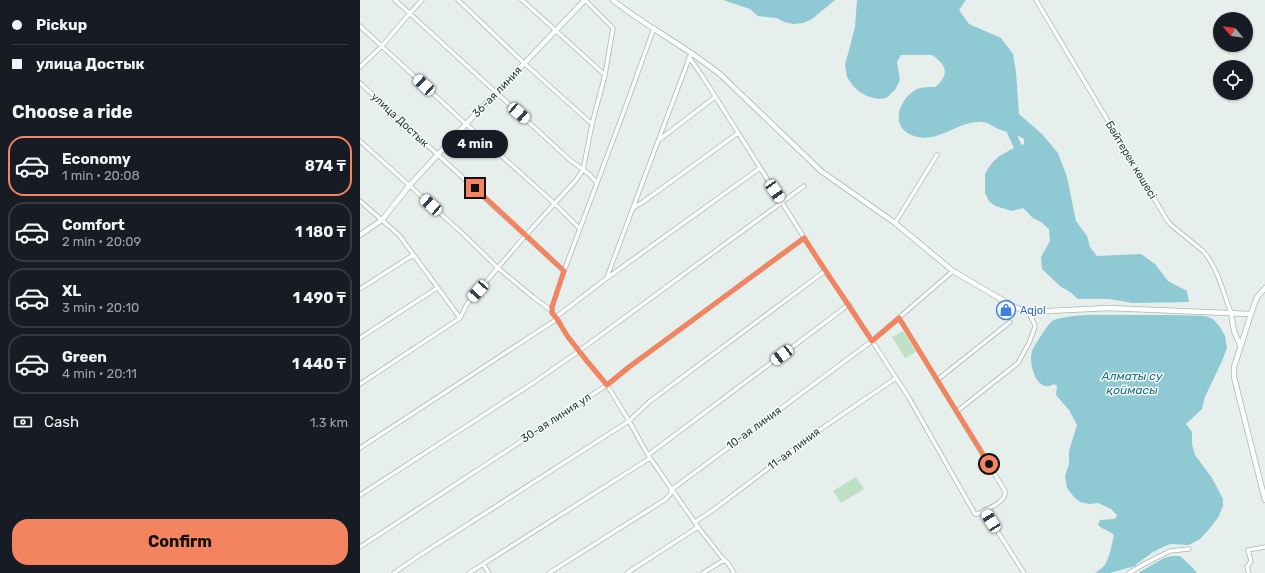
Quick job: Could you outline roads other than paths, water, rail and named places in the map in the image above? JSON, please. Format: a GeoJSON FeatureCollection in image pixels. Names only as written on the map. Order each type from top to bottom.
{"type":"FeatureCollection","features":[{"type":"Feature","properties":{"kind":"street"},"geometry":{"type":"LineString","coordinates":[[395,0],[570,160],[589,174],[597,183]]}},
{"type":"Feature","properties":{"kind":"street"},"geometry":{"type":"LineString","coordinates":[[360,67],[382,46],[422,0]]}},
{"type":"Feature","properties":{"kind":"street"},"geometry":{"type":"LineString","coordinates":[[458,0],[525,64],[592,124]]}},
{"type":"Feature","properties":{"kind":"street"},"geometry":{"type":"LineString","coordinates":[[522,0],[605,76]]}},
{"type":"Feature","properties":{"kind":"street"},"geometry":{"type":"LineString","coordinates":[[360,384],[460,318],[467,304],[554,203],[576,180],[583,170],[592,124],[605,76],[613,28],[585,0]]}},
{"type":"Feature","properties":{"kind":"street","name":"36-ая линия"},"geometry":{"type":"LineString","coordinates":[[360,235],[382,220],[409,186],[466,124],[585,0]]}},
{"type":"Feature","properties":{"kind":"street"},"geometry":{"type":"LineString","coordinates":[[613,0],[626,11],[692,52],[722,76],[821,171],[895,223],[953,271],[1011,305],[1028,312],[1108,308],[1251,314]]}},
{"type":"Feature","properties":{"kind":"street","name":"Бәйтерек көшесі"},"geometry":{"type":"LineString","coordinates":[[1036,0],[1167,220],[1207,256],[1218,274],[1230,313]]}},
{"type":"Feature","properties":{"kind":"street"},"geometry":{"type":"LineString","coordinates":[[360,26],[554,203],[579,228]]}},
{"type":"Feature","properties":{"kind":"street"},"geometry":{"type":"LineString","coordinates":[[552,311],[552,307],[579,228],[654,28]]}},
{"type":"Feature","properties":{"kind":"street"},"geometry":{"type":"LineString","coordinates":[[607,278],[692,52]]}},
{"type":"Feature","properties":{"kind":"street"},"geometry":{"type":"LineString","coordinates":[[689,57],[825,271],[909,397],[975,514],[1003,500],[1006,495],[1005,491],[899,318]]}},
{"type":"Feature","properties":{"kind":"street","name":"улица Достык"},"geometry":{"type":"LineString","coordinates":[[360,83],[564,271]]}},
{"type":"Feature","properties":{"kind":"street"},"geometry":{"type":"LineString","coordinates":[[658,140],[715,96]]}},
{"type":"Feature","properties":{"kind":"street"},"geometry":{"type":"LineString","coordinates":[[633,208],[738,133]]}},
{"type":"Feature","properties":{"kind":"street"},"geometry":{"type":"LineString","coordinates":[[360,141],[462,233],[498,268],[533,298],[552,311],[566,334],[607,385],[649,457],[671,490],[694,522],[728,563],[734,573]]}},
{"type":"Feature","properties":{"kind":"street"},"geometry":{"type":"LineString","coordinates":[[895,223],[937,155]]}},
{"type":"Feature","properties":{"kind":"street"},"geometry":{"type":"LineString","coordinates":[[360,448],[557,318],[607,278],[760,168]]}},
{"type":"Feature","properties":{"kind":"street"},"geometry":{"type":"LineString","coordinates":[[360,495],[533,383],[579,351],[804,186]]}},
{"type":"Feature","properties":{"kind":"street"},"geometry":{"type":"LineString","coordinates":[[360,201],[399,235],[460,318]]}},
{"type":"Feature","properties":{"kind":"street","name":"30-ая линия ул"},"geometry":{"type":"LineString","coordinates":[[360,547],[607,385],[629,367],[804,238]]}},
{"type":"Feature","properties":{"kind":"street"},"geometry":{"type":"LineString","coordinates":[[360,289],[413,254]]}},
{"type":"Feature","properties":{"kind":"street"},"geometry":{"type":"LineString","coordinates":[[394,573],[629,421],[655,398],[825,271]]}},
{"type":"Feature","properties":{"kind":"street","name":"10-ая линия"},"geometry":{"type":"LineString","coordinates":[[549,573],[666,498],[671,493],[671,490],[872,341],[953,271]]}},
{"type":"Feature","properties":{"kind":"street"},"geometry":{"type":"LineString","coordinates":[[360,338],[437,288]]}},
{"type":"Feature","properties":{"kind":"street"},"geometry":{"type":"LineString","coordinates":[[1265,288],[1257,297],[1234,367],[1234,377],[1265,500]]}},
{"type":"Feature","properties":{"kind":"street"},"geometry":{"type":"LineString","coordinates":[[469,573],[649,457],[832,318],[848,304]]}},
{"type":"Feature","properties":{"kind":"street"},"geometry":{"type":"LineString","coordinates":[[956,412],[1018,363],[1035,328],[1028,312]]}},
{"type":"Feature","properties":{"kind":"street"},"geometry":{"type":"LineString","coordinates":[[1230,313],[1234,331],[1240,343],[1240,347]]}},
{"type":"Feature","properties":{"kind":"street"},"geometry":{"type":"LineString","coordinates":[[938,380],[1010,322]]}},
{"type":"Feature","properties":{"kind":"street","name":"11-ая линия"},"geometry":{"type":"LineString","coordinates":[[694,522],[713,510],[818,431],[896,378]]}},
{"type":"Feature","properties":{"kind":"street"},"geometry":{"type":"LineString","coordinates":[[984,510],[1024,573]]}},
{"type":"Feature","properties":{"kind":"street"},"geometry":{"type":"LineString","coordinates":[[627,573],[698,527]]}},
{"type":"Feature","properties":{"kind":"street"},"geometry":{"type":"LineString","coordinates":[[1249,573],[1247,567],[1250,561],[1248,550],[1265,547]]}},
{"type":"Feature","properties":{"kind":"street"},"geometry":{"type":"LineString","coordinates":[[1129,573],[1170,551],[1189,549]]}},
{"type":"Feature","properties":{"kind":"street"},"geometry":{"type":"LineString","coordinates":[[703,573],[724,560]]}},
{"type":"Feature","properties":{"kind":"street"},"geometry":{"type":"LineString","coordinates":[[483,564],[489,573]]}},
{"type":"Feature","properties":{"kind":"water"},"geometry":{"type":"Polygon","coordinates":[[[723,0],[835,0],[812,19],[803,23],[793,24],[784,22],[777,18],[758,16],[750,9],[723,0]]]}},
{"type":"Feature","properties":{"kind":"water"},"geometry":{"type":"Polygon","coordinates":[[[857,0],[966,0],[959,10],[969,24],[1001,38],[1013,54],[1019,114],[1042,134],[1058,153],[1067,177],[1076,221],[1087,236],[1090,247],[1097,256],[1141,254],[1155,264],[1168,281],[1187,291],[1189,302],[1133,303],[1109,299],[1078,299],[1060,286],[1042,269],[1041,257],[1050,241],[1049,229],[1041,222],[1033,218],[1023,208],[1012,211],[995,206],[989,201],[985,193],[985,174],[991,164],[998,157],[1024,144],[1024,139],[1015,134],[981,122],[962,125],[931,137],[923,138],[906,132],[901,127],[899,120],[901,106],[905,99],[917,89],[924,87],[935,87],[943,78],[945,70],[941,63],[932,55],[901,55],[897,62],[900,80],[895,90],[886,98],[878,99],[860,92],[853,86],[847,77],[845,65],[855,27],[857,0]]]}},
{"type":"Feature","properties":{"kind":"water","name":"Алматы су қоймасы"},"geometry":{"type":"Polygon","coordinates":[[[1085,315],[1205,316],[1213,319],[1220,327],[1225,336],[1227,348],[1205,397],[1202,409],[1186,424],[1192,432],[1192,444],[1195,455],[1212,478],[1223,499],[1223,506],[1219,516],[1200,539],[1189,545],[1171,544],[1165,546],[1153,552],[1135,566],[1110,573],[1095,573],[1105,565],[1107,561],[1114,535],[1098,525],[1100,520],[1115,519],[1117,515],[1111,509],[1098,503],[1090,504],[1080,502],[1067,488],[1065,476],[1069,464],[1069,451],[1077,425],[1069,410],[1056,395],[1057,386],[1054,384],[1048,386],[1043,385],[1039,382],[1035,376],[1031,363],[1032,351],[1051,322],[1062,318],[1085,315]]]}},
{"type":"Feature","properties":{"kind":"water"},"geometry":{"type":"Polygon","coordinates":[[[1180,556],[1197,573],[1138,573],[1164,558],[1180,556]]]}},
{"type":"Feature","properties":{"kind":"waterway"},"geometry":{"type":"LineString","coordinates":[[1008,125],[1022,156]]}},
{"type":"Feature","properties":{"kind":"place","name":"Aqjol"},"geometry":{"type":"Point","coordinates":[1006,310]}}]}
